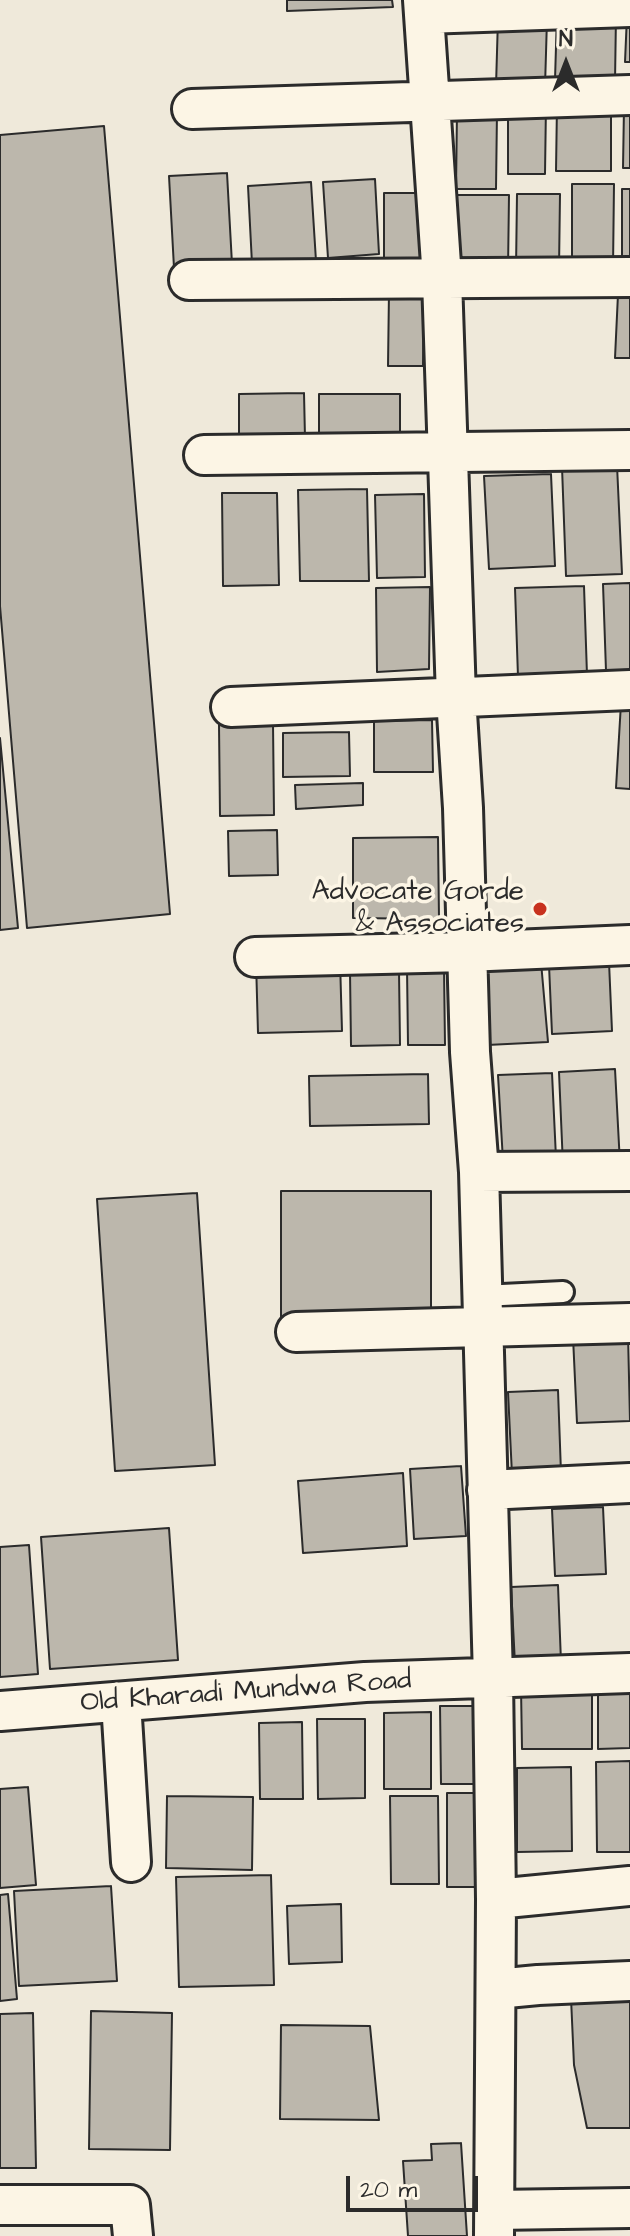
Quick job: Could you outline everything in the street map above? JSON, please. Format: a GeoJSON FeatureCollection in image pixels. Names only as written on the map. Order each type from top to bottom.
{"type":"FeatureCollection","features":[{"type":"Feature","properties":{"kind":"street"},"geometry":{"type":"LineString","coordinates":[[630,7],[423,7],[442,279],[470,1052],[479,1172],[493,1678],[496,1899],[494,2223],[630,2208]]}},
{"type":"Feature","properties":{"kind":"street"},"geometry":{"type":"LineString","coordinates":[[192,109],[630,95]]}},
{"type":"Feature","properties":{"kind":"street"},"geometry":{"type":"LineString","coordinates":[[189,280],[630,277]]}},
{"type":"Feature","properties":{"kind":"street"},"geometry":{"type":"LineString","coordinates":[[204,455],[630,450]]}},
{"type":"Feature","properties":{"kind":"street"},"geometry":{"type":"LineString","coordinates":[[231,707],[630,690]]}},
{"type":"Feature","properties":{"kind":"street"},"geometry":{"type":"LineString","coordinates":[[255,957],[630,945]]}},
{"type":"Feature","properties":{"kind":"street"},"geometry":{"type":"LineString","coordinates":[[479,1172],[630,1171]]}},
{"type":"Feature","properties":{"kind":"street"},"geometry":{"type":"LineString","coordinates":[[296,1332],[482,1312],[630,1323]]}},
{"type":"Feature","properties":{"kind":"street"},"geometry":{"type":"LineString","coordinates":[[487,1490],[630,1483]]}},
{"type":"Feature","properties":{"kind":"street","name":"Old Kharadi Mundwa Road"},"geometry":{"type":"LineString","coordinates":[[0,1711],[365,1682],[630,1673]]}},
{"type":"Feature","properties":{"kind":"street"},"geometry":{"type":"LineString","coordinates":[[121,1702],[131,1862]]}},
{"type":"Feature","properties":{"kind":"street"},"geometry":{"type":"LineString","coordinates":[[496,1899],[630,1886]]}},
{"type":"Feature","properties":{"kind":"street"},"geometry":{"type":"LineString","coordinates":[[496,1989],[630,1981]]}},
{"type":"Feature","properties":{"kind":"street"},"geometry":{"type":"LineString","coordinates":[[0,2205],[130,2205],[133,2236]]}},
{"type":"Feature","properties":{"kind":"lane"},"geometry":{"type":"LineString","coordinates":[[482,1312],[563,1292]]}},
{"type":"Feature","properties":{"kind":"building"},"geometry":{"type":"Polygon","coordinates":[[[287,0],[392,0],[393,7],[287,11],[287,0]]]}},
{"type":"Feature","properties":{"kind":"building"},"geometry":{"type":"Polygon","coordinates":[[[557,13],[616,15],[615,82],[555,80],[557,13]]]}},
{"type":"Feature","properties":{"kind":"building"},"geometry":{"type":"Polygon","coordinates":[[[627,15],[630,16],[630,62],[625,62],[627,15]]]}},
{"type":"Feature","properties":{"kind":"building"},"geometry":{"type":"Polygon","coordinates":[[[498,18],[547,19],[545,87],[496,86],[498,18]]]}},
{"type":"Feature","properties":{"kind":"building"},"geometry":{"type":"Polygon","coordinates":[[[508,104],[546,104],[545,174],[508,174],[508,104]]]}},
{"type":"Feature","properties":{"kind":"building"},"geometry":{"type":"Polygon","coordinates":[[[557,104],[611,104],[611,171],[556,171],[557,104]]]}},
{"type":"Feature","properties":{"kind":"building"},"geometry":{"type":"Polygon","coordinates":[[[624,107],[630,107],[630,168],[623,168],[624,107]]]}},
{"type":"Feature","properties":{"kind":"building"},"geometry":{"type":"Polygon","coordinates":[[[457,111],[497,111],[496,189],[456,189],[457,111]]]}},
{"type":"Feature","properties":{"kind":"building"},"geometry":{"type":"Polygon","coordinates":[[[104,126],[170,914],[27,928],[0,606],[0,135],[104,126]]]}},
{"type":"Feature","properties":{"kind":"building"},"geometry":{"type":"Polygon","coordinates":[[[227,173],[232,264],[174,268],[169,176],[227,173]]]}},
{"type":"Feature","properties":{"kind":"building"},"geometry":{"type":"Polygon","coordinates":[[[375,179],[379,254],[328,258],[323,182],[375,179]]]}},
{"type":"Feature","properties":{"kind":"building"},"geometry":{"type":"Polygon","coordinates":[[[311,182],[316,261],[252,264],[248,186],[311,182]]]}},
{"type":"Feature","properties":{"kind":"building"},"geometry":{"type":"Polygon","coordinates":[[[572,184],[614,184],[613,268],[572,268],[572,184]]]}},
{"type":"Feature","properties":{"kind":"building"},"geometry":{"type":"Polygon","coordinates":[[[622,189],[630,189],[630,265],[622,265],[622,189]]]}},
{"type":"Feature","properties":{"kind":"building"},"geometry":{"type":"Polygon","coordinates":[[[384,193],[431,193],[431,270],[384,270],[384,193]]]}},
{"type":"Feature","properties":{"kind":"building"},"geometry":{"type":"Polygon","coordinates":[[[517,194],[560,194],[559,269],[516,269],[517,194]]]}},
{"type":"Feature","properties":{"kind":"building"},"geometry":{"type":"Polygon","coordinates":[[[456,195],[509,195],[508,271],[456,270],[456,195]]]}},
{"type":"Feature","properties":{"kind":"building"},"geometry":{"type":"Polygon","coordinates":[[[389,291],[424,292],[423,366],[388,366],[389,291]]]}},
{"type":"Feature","properties":{"kind":"building"},"geometry":{"type":"Polygon","coordinates":[[[618,294],[630,295],[630,358],[615,358],[618,294]]]}},
{"type":"Feature","properties":{"kind":"building"},"geometry":{"type":"Polygon","coordinates":[[[304,393],[305,438],[239,438],[239,394],[304,393]]]}},
{"type":"Feature","properties":{"kind":"building"},"geometry":{"type":"Polygon","coordinates":[[[319,394],[400,394],[400,438],[319,438],[319,394]]]}},
{"type":"Feature","properties":{"kind":"building"},"geometry":{"type":"Polygon","coordinates":[[[617,465],[622,574],[566,576],[562,467],[617,465]]]}},
{"type":"Feature","properties":{"kind":"building"},"geometry":{"type":"Polygon","coordinates":[[[551,474],[555,566],[489,569],[484,476],[551,474]]]}},
{"type":"Feature","properties":{"kind":"building"},"geometry":{"type":"Polygon","coordinates":[[[367,489],[369,581],[300,581],[298,490],[367,489]]]}},
{"type":"Feature","properties":{"kind":"building"},"geometry":{"type":"Polygon","coordinates":[[[222,493],[277,493],[279,585],[223,586],[222,493]]]}},
{"type":"Feature","properties":{"kind":"building"},"geometry":{"type":"Polygon","coordinates":[[[424,494],[425,577],[377,578],[375,495],[424,494]]]}},
{"type":"Feature","properties":{"kind":"building"},"geometry":{"type":"Polygon","coordinates":[[[630,583],[630,670],[606,671],[603,584],[630,583]]]}},
{"type":"Feature","properties":{"kind":"building"},"geometry":{"type":"Polygon","coordinates":[[[584,586],[587,675],[518,677],[515,588],[584,586]]]}},
{"type":"Feature","properties":{"kind":"building"},"geometry":{"type":"Polygon","coordinates":[[[430,587],[429,669],[377,672],[376,588],[430,587]]]}},
{"type":"Feature","properties":{"kind":"building"},"geometry":{"type":"Polygon","coordinates":[[[621,703],[630,703],[630,789],[616,788],[621,703]]]}},
{"type":"Feature","properties":{"kind":"building"},"geometry":{"type":"Polygon","coordinates":[[[432,720],[433,772],[374,772],[374,721],[432,720]]]}},
{"type":"Feature","properties":{"kind":"building"},"geometry":{"type":"Polygon","coordinates":[[[273,723],[274,815],[220,816],[219,725],[273,723]]]}},
{"type":"Feature","properties":{"kind":"building"},"geometry":{"type":"Polygon","coordinates":[[[349,732],[350,776],[283,777],[283,733],[349,732]]]}},
{"type":"Feature","properties":{"kind":"building"},"geometry":{"type":"Polygon","coordinates":[[[0,738],[18,928],[0,930],[0,738]]]}},
{"type":"Feature","properties":{"kind":"building"},"geometry":{"type":"Polygon","coordinates":[[[363,783],[363,805],[296,809],[295,785],[363,783]]]}},
{"type":"Feature","properties":{"kind":"building"},"geometry":{"type":"Polygon","coordinates":[[[277,830],[278,875],[229,876],[228,831],[277,830]]]}},
{"type":"Feature","properties":{"kind":"building"},"geometry":{"type":"Polygon","coordinates":[[[438,837],[439,919],[353,918],[353,838],[438,837]]]}},
{"type":"Feature","properties":{"kind":"building"},"geometry":{"type":"Polygon","coordinates":[[[340,960],[342,1031],[258,1033],[256,961],[340,960]]]}},
{"type":"Feature","properties":{"kind":"building"},"geometry":{"type":"Polygon","coordinates":[[[541,962],[548,1042],[487,1045],[485,964],[541,962]]]}},
{"type":"Feature","properties":{"kind":"building"},"geometry":{"type":"Polygon","coordinates":[[[609,962],[612,1031],[552,1034],[549,965],[609,962]]]}},
{"type":"Feature","properties":{"kind":"building"},"geometry":{"type":"Polygon","coordinates":[[[407,968],[444,968],[445,1045],[408,1045],[407,968]]]}},
{"type":"Feature","properties":{"kind":"building"},"geometry":{"type":"Polygon","coordinates":[[[399,971],[400,1045],[351,1046],[350,972],[399,971]]]}},
{"type":"Feature","properties":{"kind":"building"},"geometry":{"type":"Polygon","coordinates":[[[615,1069],[620,1164],[563,1166],[559,1072],[615,1069]]]}},
{"type":"Feature","properties":{"kind":"building"},"geometry":{"type":"Polygon","coordinates":[[[552,1073],[556,1158],[503,1161],[498,1075],[552,1073]]]}},
{"type":"Feature","properties":{"kind":"building"},"geometry":{"type":"Polygon","coordinates":[[[428,1074],[429,1124],[310,1126],[309,1076],[428,1074]]]}},
{"type":"Feature","properties":{"kind":"building"},"geometry":{"type":"Polygon","coordinates":[[[281,1191],[431,1191],[431,1329],[281,1329],[281,1191]]]}},
{"type":"Feature","properties":{"kind":"building"},"geometry":{"type":"Polygon","coordinates":[[[197,1193],[215,1465],[115,1471],[97,1199],[197,1193]]]}},
{"type":"Feature","properties":{"kind":"building"},"geometry":{"type":"Polygon","coordinates":[[[628,1334],[630,1421],[577,1423],[573,1337],[628,1334]]]}},
{"type":"Feature","properties":{"kind":"building"},"geometry":{"type":"Polygon","coordinates":[[[558,1390],[561,1473],[512,1475],[508,1392],[558,1390]]]}},
{"type":"Feature","properties":{"kind":"building"},"geometry":{"type":"Polygon","coordinates":[[[461,1466],[466,1536],[414,1539],[410,1469],[461,1466]]]}},
{"type":"Feature","properties":{"kind":"building"},"geometry":{"type":"Polygon","coordinates":[[[403,1473],[407,1546],[303,1553],[298,1481],[403,1473]]]}},
{"type":"Feature","properties":{"kind":"building"},"geometry":{"type":"Polygon","coordinates":[[[603,1507],[606,1574],[555,1576],[552,1509],[603,1507]]]}},
{"type":"Feature","properties":{"kind":"building"},"geometry":{"type":"Polygon","coordinates":[[[169,1528],[178,1660],[50,1669],[41,1537],[169,1528]]]}},
{"type":"Feature","properties":{"kind":"building"},"geometry":{"type":"Polygon","coordinates":[[[29,1545],[38,1674],[0,1677],[0,1547],[29,1545]]]}},
{"type":"Feature","properties":{"kind":"building"},"geometry":{"type":"Polygon","coordinates":[[[558,1585],[561,1662],[515,1664],[511,1587],[558,1585]]]}},
{"type":"Feature","properties":{"kind":"building"},"geometry":{"type":"Polygon","coordinates":[[[521,1688],[592,1688],[592,1749],[522,1749],[521,1688]]]}},
{"type":"Feature","properties":{"kind":"building"},"geometry":{"type":"Polygon","coordinates":[[[598,1688],[630,1688],[630,1748],[598,1749],[598,1688]]]}},
{"type":"Feature","properties":{"kind":"building"},"geometry":{"type":"Polygon","coordinates":[[[440,1706],[482,1706],[483,1784],[441,1784],[440,1706]]]}},
{"type":"Feature","properties":{"kind":"building"},"geometry":{"type":"Polygon","coordinates":[[[431,1712],[431,1789],[384,1789],[384,1713],[431,1712]]]}},
{"type":"Feature","properties":{"kind":"building"},"geometry":{"type":"Polygon","coordinates":[[[317,1719],[365,1719],[365,1798],[318,1799],[317,1719]]]}},
{"type":"Feature","properties":{"kind":"building"},"geometry":{"type":"Polygon","coordinates":[[[302,1722],[303,1799],[260,1799],[259,1723],[302,1722]]]}},
{"type":"Feature","properties":{"kind":"building"},"geometry":{"type":"Polygon","coordinates":[[[630,1761],[630,1852],[597,1852],[596,1762],[630,1761]]]}},
{"type":"Feature","properties":{"kind":"building"},"geometry":{"type":"Polygon","coordinates":[[[571,1767],[572,1851],[517,1852],[517,1768],[571,1767]]]}},
{"type":"Feature","properties":{"kind":"building"},"geometry":{"type":"Polygon","coordinates":[[[28,1787],[36,1885],[0,1888],[0,1789],[28,1787]]]}},
{"type":"Feature","properties":{"kind":"building"},"geometry":{"type":"Polygon","coordinates":[[[447,1793],[480,1793],[480,1887],[447,1887],[447,1793]]]}},
{"type":"Feature","properties":{"kind":"building"},"geometry":{"type":"Polygon","coordinates":[[[167,1796],[253,1797],[252,1870],[166,1868],[167,1796]]]}},
{"type":"Feature","properties":{"kind":"building"},"geometry":{"type":"Polygon","coordinates":[[[390,1796],[438,1796],[439,1884],[391,1884],[390,1796]]]}},
{"type":"Feature","properties":{"kind":"building"},"geometry":{"type":"Polygon","coordinates":[[[271,1875],[274,1985],[179,1987],[176,1877],[271,1875]]]}},
{"type":"Feature","properties":{"kind":"building"},"geometry":{"type":"Polygon","coordinates":[[[111,1886],[117,1981],[19,1986],[14,1891],[111,1886]]]}},
{"type":"Feature","properties":{"kind":"building"},"geometry":{"type":"Polygon","coordinates":[[[8,1894],[17,1999],[0,2001],[0,1895],[8,1894]]]}},
{"type":"Feature","properties":{"kind":"building"},"geometry":{"type":"Polygon","coordinates":[[[341,1904],[342,1962],[289,1964],[287,1906],[341,1904]]]}},
{"type":"Feature","properties":{"kind":"building"},"geometry":{"type":"Polygon","coordinates":[[[630,1993],[630,2128],[587,2128],[574,2065],[571,1998],[630,1993]]]}},
{"type":"Feature","properties":{"kind":"building"},"geometry":{"type":"Polygon","coordinates":[[[91,2011],[172,2013],[170,2150],[89,2149],[91,2011]]]}},
{"type":"Feature","properties":{"kind":"building"},"geometry":{"type":"Polygon","coordinates":[[[33,2013],[36,2168],[0,2168],[0,2014],[33,2013]]]}},
{"type":"Feature","properties":{"kind":"building"},"geometry":{"type":"Polygon","coordinates":[[[281,2025],[370,2026],[379,2120],[280,2119],[281,2025]]]}},
{"type":"Feature","properties":{"kind":"building"},"geometry":{"type":"Polygon","coordinates":[[[461,2143],[467,2236],[408,2236],[403,2161],[432,2160],[431,2144],[461,2143]]]}},
{"type":"Feature","properties":{"kind":"place","name":"Advocate Gorde & Associates"},"geometry":{"type":"Point","coordinates":[540,909]}}]}
